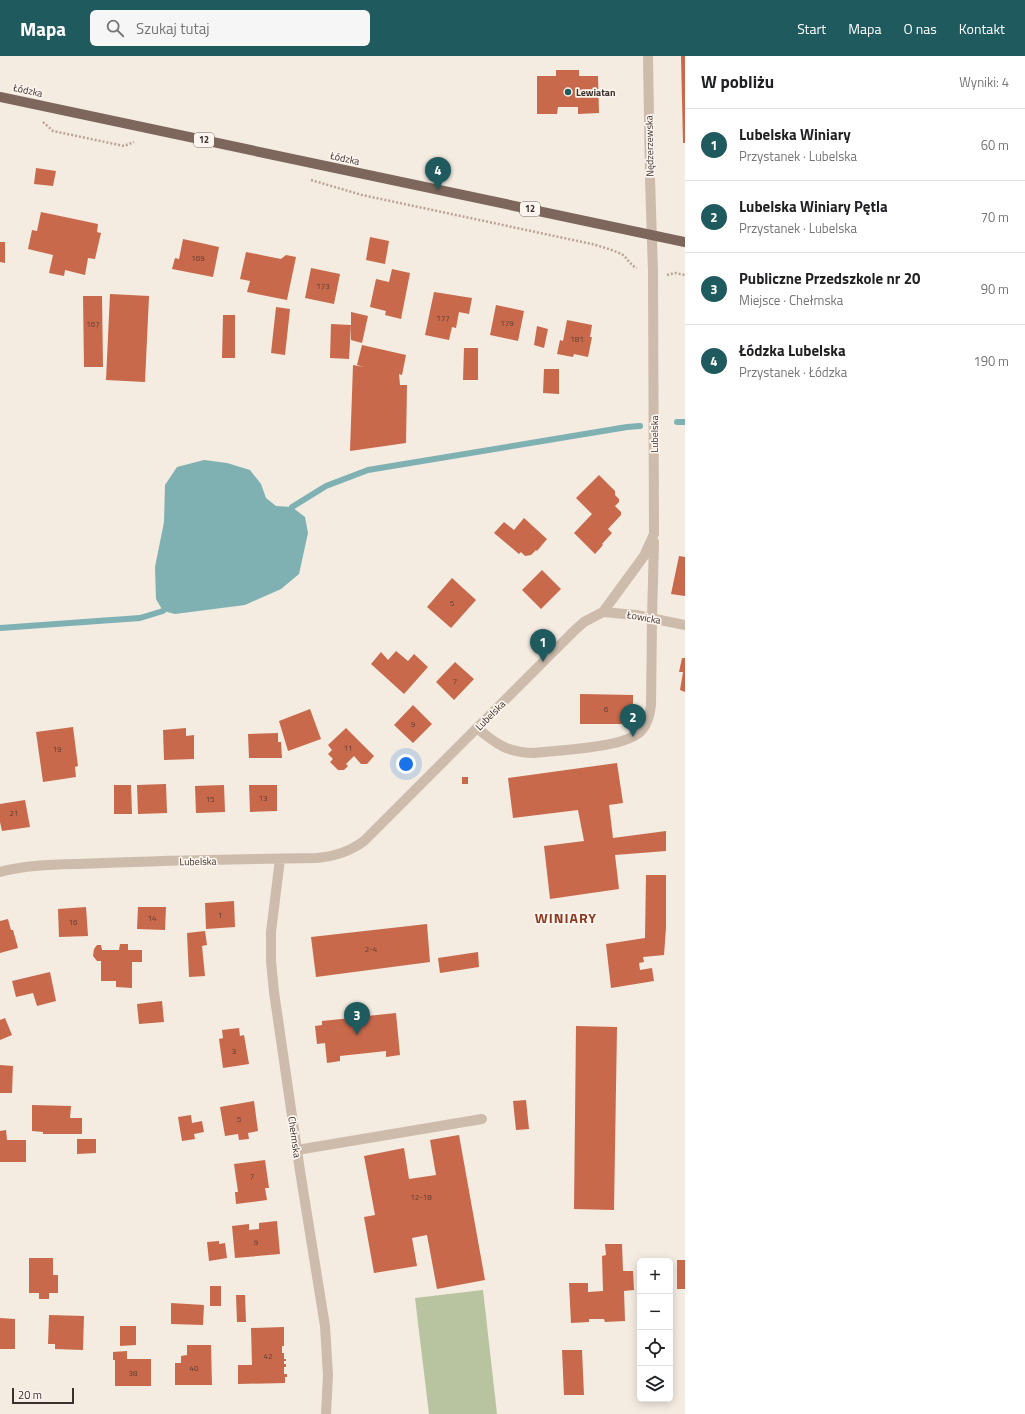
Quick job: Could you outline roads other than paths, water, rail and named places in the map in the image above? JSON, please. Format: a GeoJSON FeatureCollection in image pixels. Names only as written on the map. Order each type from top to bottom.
{"type":"FeatureCollection","features":[{"type":"Feature","properties":{"kind":"main road","name":"Łódzka"},"geometry":{"type":"LineString","coordinates":[[0,97],[685,242]]}},
{"type":"Feature","properties":{"kind":"street","name":"Nędzerzewska"},"geometry":{"type":"LineString","coordinates":[[648,56],[650,178],[653,235]]}},
{"type":"Feature","properties":{"kind":"street","name":"Lubelska"},"geometry":{"type":"LineString","coordinates":[[0,872],[25,867],[57,865],[333,857],[354,848],[373,832],[575,630],[584,622],[603,612],[644,556],[654,534],[653,235]]}},
{"type":"Feature","properties":{"kind":"street"},"geometry":{"type":"LineString","coordinates":[[477,728],[493,742],[514,751],[525,753],[612,744],[633,737],[641,731],[647,723],[650,709],[654,534]]}},
{"type":"Feature","properties":{"kind":"street","name":"Łowicka"},"geometry":{"type":"LineString","coordinates":[[603,612],[652,618],[685,625]]}},
{"type":"Feature","properties":{"kind":"street","name":"Chełmska"},"geometry":{"type":"LineString","coordinates":[[280,859],[272,932],[271,961],[274,992],[297,1150],[326,1326],[328,1354],[326,1414]]}},
{"type":"Feature","properties":{"kind":"street"},"geometry":{"type":"LineString","coordinates":[[297,1150],[482,1119]]}},
{"type":"Feature","properties":{"kind":"water"},"geometry":{"type":"Polygon","coordinates":[[[204,460],[227,463],[250,470],[261,484],[266,498],[276,506],[292,507],[305,517],[308,533],[299,574],[281,589],[245,605],[175,614],[163,611],[156,599],[155,567],[164,522],[165,485],[177,467],[204,460]]]}},
{"type":"Feature","properties":{"kind":"waterway"},"geometry":{"type":"LineString","coordinates":[[677,422],[685,422]]}},
{"type":"Feature","properties":{"kind":"waterway"},"geometry":{"type":"LineString","coordinates":[[292,507],[326,486],[368,470],[640,426]]}},
{"type":"Feature","properties":{"kind":"waterway"},"geometry":{"type":"LineString","coordinates":[[0,628],[140,618],[163,611]]}},
{"type":"Feature","properties":{"kind":"place","name":"Lewiatan"},"geometry":{"type":"Point","coordinates":[568,92]}},
{"type":"Feature","properties":{"kind":"place","name":"Łódzka Lubelska"},"geometry":{"type":"Point","coordinates":[438,190]}},
{"type":"Feature","properties":{"kind":"place","name":"Lubelska Winiary"},"geometry":{"type":"Point","coordinates":[543,662]}},
{"type":"Feature","properties":{"kind":"place","name":"Lubelska Winiary Pętla"},"geometry":{"type":"Point","coordinates":[633,737]}},
{"type":"Feature","properties":{"kind":"place","name":"Publiczne Przedszkole nr 20"},"geometry":{"type":"Point","coordinates":[357,1035]}},
{"type":"Feature","properties":{"kind":"district","name":"WINIARY"},"geometry":{"type":"Point","coordinates":[566,918]}}]}
